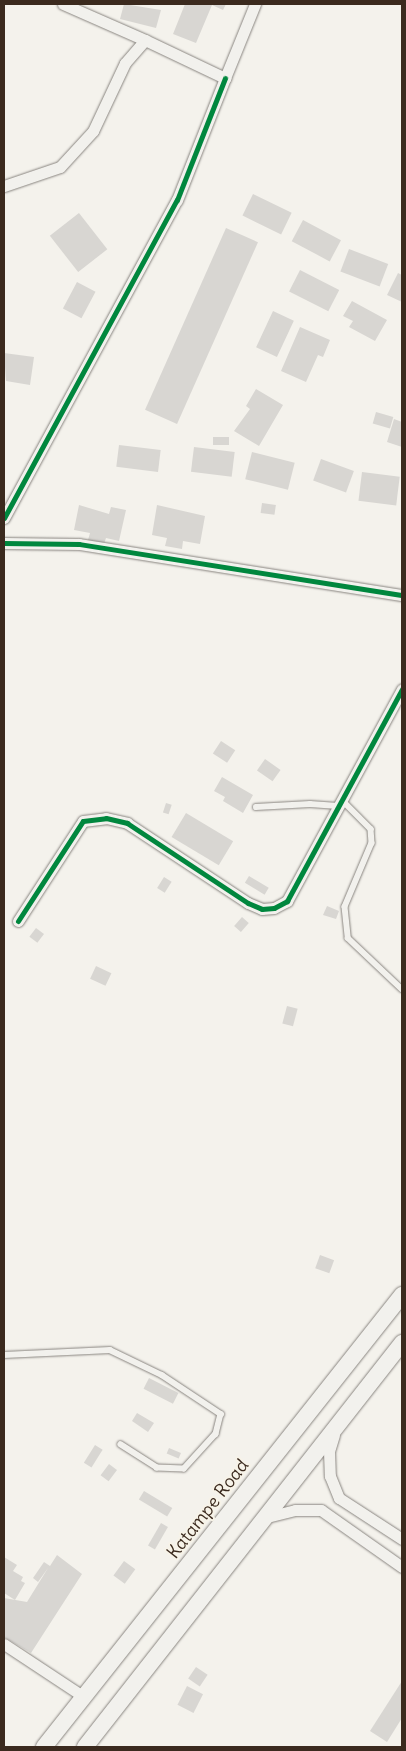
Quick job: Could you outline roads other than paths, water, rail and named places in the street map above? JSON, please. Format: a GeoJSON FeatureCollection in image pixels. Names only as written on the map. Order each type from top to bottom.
{"type":"FeatureCollection","features":[{"type":"Feature","properties":{"kind":"main road","name":"Katampe Road"},"geometry":{"type":"LineString","coordinates":[[44,1747],[402,1295]]}},
{"type":"Feature","properties":{"kind":"main road"},"geometry":{"type":"LineString","coordinates":[[85,1747],[402,1343]]}},
{"type":"Feature","properties":{"kind":"street"},"geometry":{"type":"LineString","coordinates":[[62,4],[145,40],[225,78]]}},
{"type":"Feature","properties":{"kind":"street"},"geometry":{"type":"LineString","coordinates":[[4,518],[177,200],[255,4]]}},
{"type":"Feature","properties":{"kind":"street"},"geometry":{"type":"LineString","coordinates":[[4,186],[60,167],[93,132],[125,63],[145,40]]}},
{"type":"Feature","properties":{"kind":"street"},"geometry":{"type":"LineString","coordinates":[[4,543],[79,544],[402,595]]}},
{"type":"Feature","properties":{"kind":"street"},"geometry":{"type":"LineString","coordinates":[[18,920],[83,820],[106,818],[126,823],[248,903],[262,909],[274,908],[286,901],[402,689]]}},
{"type":"Feature","properties":{"kind":"street"},"geometry":{"type":"LineString","coordinates":[[340,1421],[329,1451],[330,1476],[339,1498],[402,1539]]}},
{"type":"Feature","properties":{"kind":"street"},"geometry":{"type":"LineString","coordinates":[[267,1517],[295,1510],[321,1510],[402,1567]]}},
{"type":"Feature","properties":{"kind":"street"},"geometry":{"type":"LineString","coordinates":[[4,1644],[84,1697]]}},
{"type":"Feature","properties":{"kind":"lane"},"geometry":{"type":"LineString","coordinates":[[256,808],[340,803],[371,829],[372,843],[345,907],[348,938],[402,989]]}},
{"type":"Feature","properties":{"kind":"lane"},"geometry":{"type":"LineString","coordinates":[[4,1355],[110,1350],[162,1375],[221,1414],[216,1434],[184,1468],[158,1468],[121,1444]]}}]}
